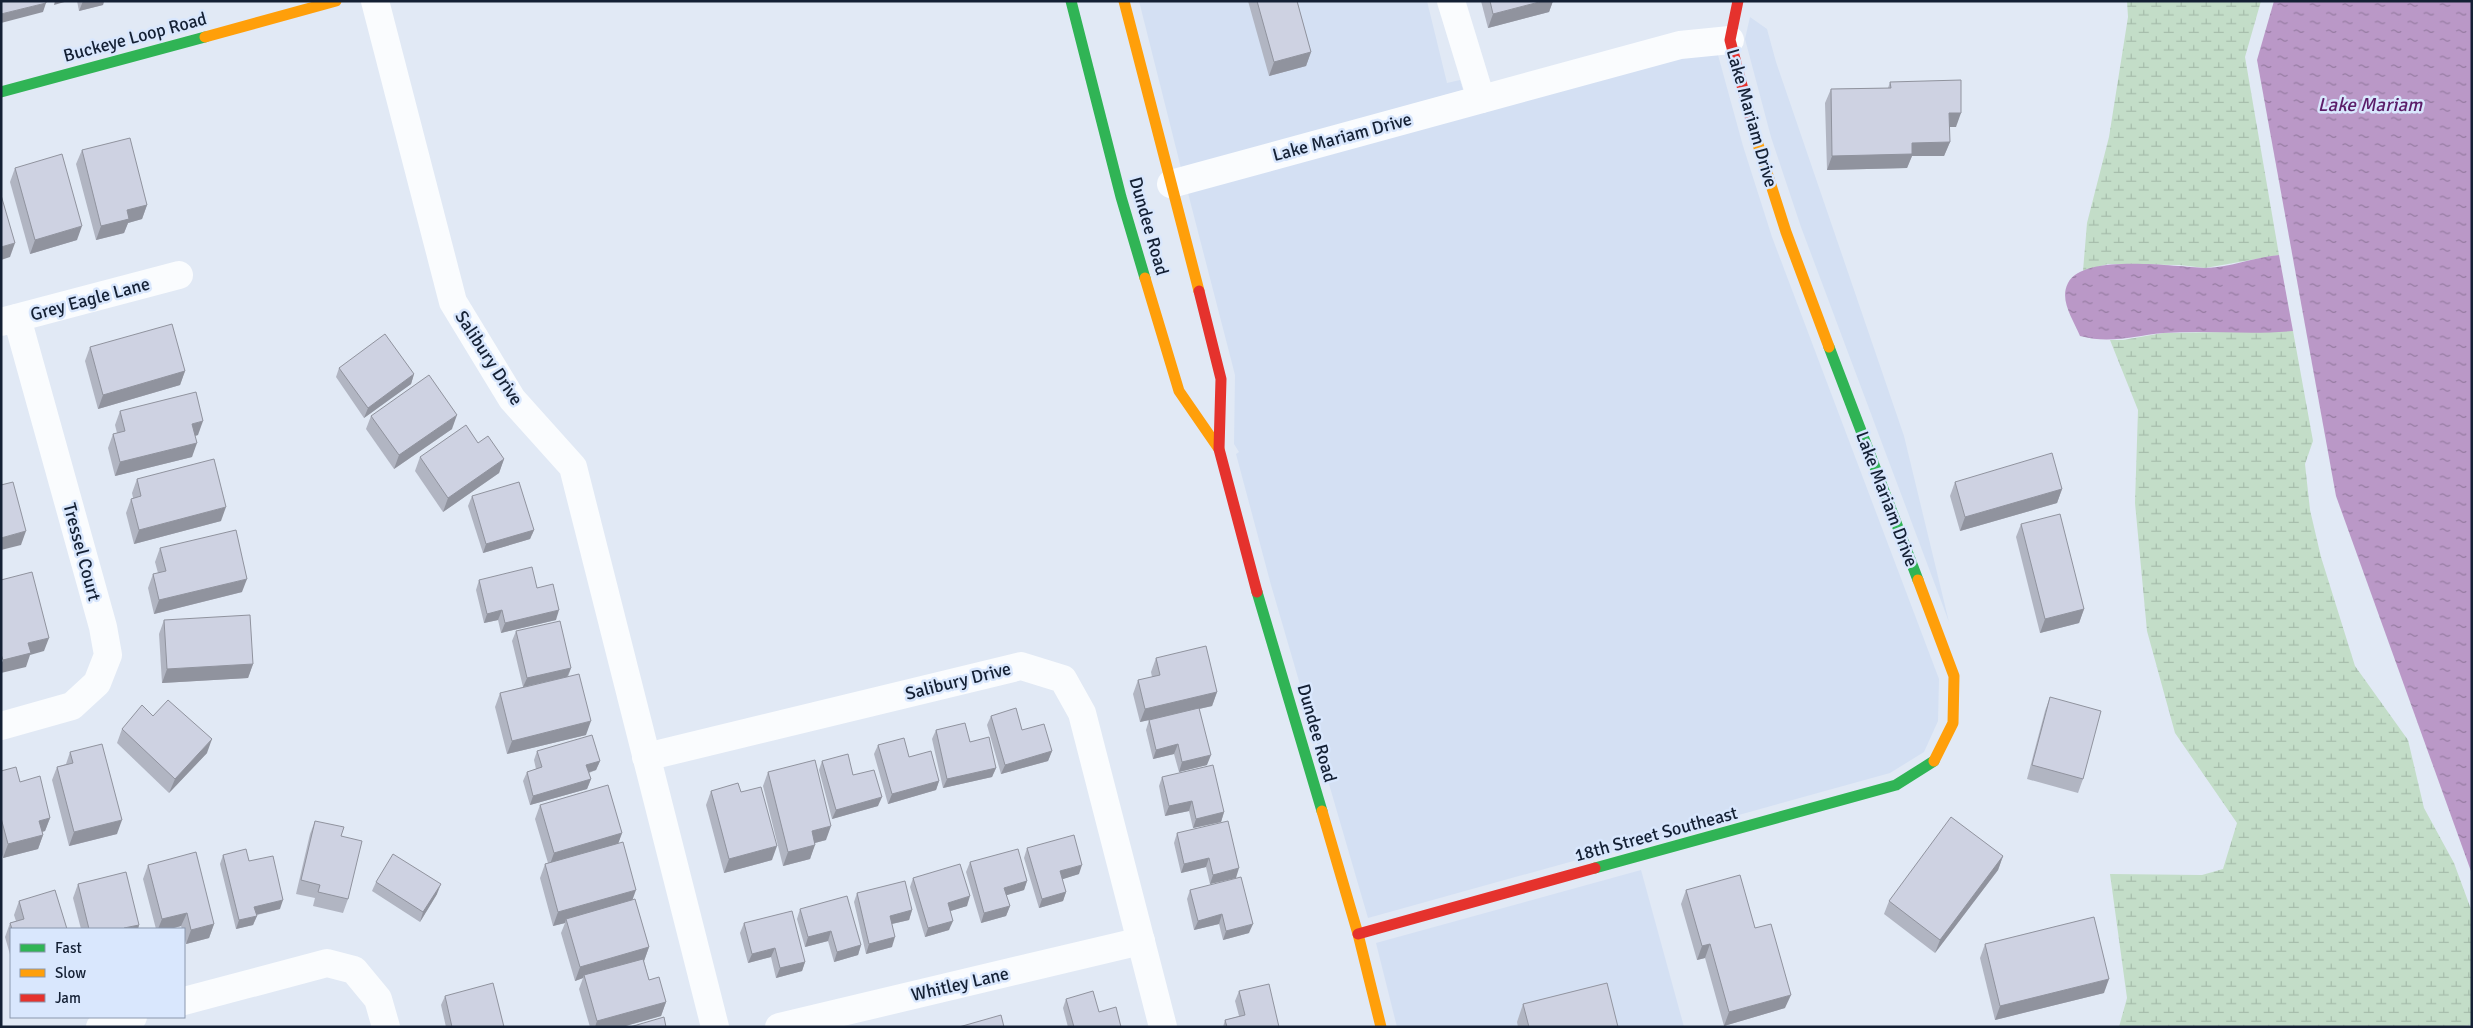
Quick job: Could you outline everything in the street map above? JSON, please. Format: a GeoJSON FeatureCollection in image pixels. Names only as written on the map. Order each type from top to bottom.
{"type":"FeatureCollection","features":[{"type":"Feature","properties":{"kind":"street","name":"Buckeye Loop Road"},"geometry":{"type":"LineString","coordinates":[[1,92],[336,1]]}},
{"type":"Feature","properties":{"kind":"street","name":"Salibury Drive"},"geometry":{"type":"LineString","coordinates":[[375,1],[453,302],[512,399],[573,467],[715,1027]]}},
{"type":"Feature","properties":{"kind":"street","name":"Dundee Road"},"geometry":{"type":"LineString","coordinates":[[1072,1],[1121,197],[1179,392],[1219,448]]}},
{"type":"Feature","properties":{"kind":"street","name":"Dundee Road"},"geometry":{"type":"LineString","coordinates":[[1124,1],[1221,379],[1219,448],[1259,599],[1358,934],[1382,1027]]}},
{"type":"Feature","properties":{"kind":"street"},"geometry":{"type":"LineString","coordinates":[[1451,1],[1481,99]]}},
{"type":"Feature","properties":{"kind":"street"},"geometry":{"type":"LineString","coordinates":[[1730,40],[1738,1]]}},
{"type":"Feature","properties":{"kind":"street","name":"Lake Mariam Drive"},"geometry":{"type":"LineString","coordinates":[[1170,184],[1680,45],[1730,40],[1757,142],[1786,232],[1954,676],[1953,723],[1946,739]]}},
{"type":"Feature","properties":{"kind":"street","name":"Grey Eagle Lane"},"geometry":{"type":"LineString","coordinates":[[9,320],[179,275]]}},
{"type":"Feature","properties":{"kind":"street","name":"Tressel Court"},"geometry":{"type":"LineString","coordinates":[[1,726],[72,706],[97,683],[108,655],[103,627],[9,320]]}},
{"type":"Feature","properties":{"kind":"street","name":"Salibury Drive"},"geometry":{"type":"LineString","coordinates":[[646,756],[1021,666],[1063,679],[1082,713],[1163,1027]]}},
{"type":"Feature","properties":{"kind":"street","name":"18th Street Southeast"},"geometry":{"type":"LineString","coordinates":[[1358,934],[1896,785],[1936,760],[1946,739]]}},
{"type":"Feature","properties":{"kind":"street","name":"Whitley Lane"},"geometry":{"type":"LineString","coordinates":[[779,1027],[1141,941]]}},
{"type":"Feature","properties":{"kind":"street"},"geometry":{"type":"LineString","coordinates":[[185,1001],[328,963],[354,970],[378,999],[386,1027]]}},
{"type":"Feature","properties":{"kind":"street"},"geometry":{"type":"LineString","coordinates":[[100,1027],[130,1018]]}},
{"type":"Feature","properties":{"kind":"shaded area"},"geometry":{"type":"Polygon","coordinates":[[[1139,1],[1427,1],[1447,83],[1460,80],[1463,90],[1181,168],[1139,1]]]}},
{"type":"Feature","properties":{"kind":"shaded area"},"geometry":{"type":"Polygon","coordinates":[[[1750,17],[1767,29],[1776,62],[1904,436],[1949,622],[1801,227],[1771,137],[1745,39],[1750,17]]]}},
{"type":"Feature","properties":{"kind":"shaded area"},"geometry":{"type":"Polygon","coordinates":[[[1718,55],[1743,146],[1772,237],[1939,679],[1938,721],[1924,752],[1890,773],[1368,918],[1271,585],[1236,454],[1239,452],[1234,444],[1235,375],[1188,193],[1682,58],[1718,55]]]}},
{"type":"Feature","properties":{"kind":"shaded area"},"geometry":{"type":"Polygon","coordinates":[[[1641,870],[1684,1027],[1397,1027],[1376,943],[1641,870]]]}},
{"type":"Feature","properties":{"kind":"green space"},"geometry":{"type":"Polygon","coordinates":[[[2127,1],[2261,1],[2245,57],[2279,255],[2205,268],[2180,265],[2108,264],[2083,271],[2087,223],[2109,137],[2128,17],[2127,1]]]}},
{"type":"Feature","properties":{"kind":"green space"},"geometry":{"type":"Polygon","coordinates":[[[2293,331],[2313,441],[2305,464],[2310,510],[2321,557],[2355,666],[2408,740],[2424,808],[2454,863],[2472,912],[2472,1025],[2454,1027],[2119,1027],[2127,998],[2110,874],[2202,875],[2223,869],[2237,823],[2175,733],[2147,631],[2135,503],[2138,410],[2110,340],[2123,340],[2163,333],[2293,331]]]}},
{"type":"Feature","properties":{"kind":"water","name":"Lake Mariam"},"geometry":{"type":"Polygon","coordinates":[[[2274,1],[2472,1],[2472,874],[2336,496],[2257,60],[2274,1]]]}},
{"type":"Feature","properties":{"kind":"water"},"geometry":{"type":"Polygon","coordinates":[[[2279,255],[2293,331],[2261,333],[2179,332],[2111,339],[2091,338],[2080,336],[2066,303],[2065,296],[2068,283],[2077,274],[2092,268],[2110,265],[2153,264],[2213,268],[2279,255]]]}},
{"type":"Feature","properties":{"kind":"building"},"geometry":{"type":"Polygon","coordinates":[[[1,1],[46,1],[46,3],[1,14],[1,1]]]}},
{"type":"Feature","properties":{"kind":"building"},"geometry":{"type":"Polygon","coordinates":[[[1257,1],[1297,1],[1311,52],[1274,62],[1257,1]]]}},
{"type":"Feature","properties":{"kind":"building"},"geometry":{"type":"Polygon","coordinates":[[[1490,1],[1543,1],[1493,14],[1490,1]]]}},
{"type":"Feature","properties":{"kind":"building"},"geometry":{"type":"Polygon","coordinates":[[[1961,80],[1961,113],[1949,113],[1950,142],[1912,143],[1912,154],[1832,156],[1831,89],[1891,88],[1890,82],[1961,80]]]}},
{"type":"Feature","properties":{"kind":"building"},"geometry":{"type":"Polygon","coordinates":[[[130,138],[147,205],[127,210],[129,219],[101,226],[82,150],[130,138]]]}},
{"type":"Feature","properties":{"kind":"building"},"geometry":{"type":"Polygon","coordinates":[[[62,154],[82,226],[35,240],[15,168],[62,154]]]}},
{"type":"Feature","properties":{"kind":"building"},"geometry":{"type":"Polygon","coordinates":[[[1,195],[15,243],[1,247],[1,195]]]}},
{"type":"Feature","properties":{"kind":"building"},"geometry":{"type":"Polygon","coordinates":[[[172,324],[185,371],[103,395],[90,347],[172,324]]]}},
{"type":"Feature","properties":{"kind":"building"},"geometry":{"type":"Polygon","coordinates":[[[385,334],[414,374],[368,408],[339,368],[385,334]]]}},
{"type":"Feature","properties":{"kind":"building"},"geometry":{"type":"Polygon","coordinates":[[[429,375],[457,415],[399,455],[371,416],[429,375]]]}},
{"type":"Feature","properties":{"kind":"building"},"geometry":{"type":"Polygon","coordinates":[[[196,392],[203,421],[192,424],[197,443],[120,462],[113,434],[125,431],[120,411],[196,392]]]}},
{"type":"Feature","properties":{"kind":"building"},"geometry":{"type":"Polygon","coordinates":[[[466,425],[478,443],[488,436],[504,459],[448,498],[420,457],[466,425]]]}},
{"type":"Feature","properties":{"kind":"building"},"geometry":{"type":"Polygon","coordinates":[[[2052,453],[2062,489],[1965,517],[1955,482],[2052,453]]]}},
{"type":"Feature","properties":{"kind":"building"},"geometry":{"type":"Polygon","coordinates":[[[214,459],[226,507],[139,530],[131,499],[141,496],[137,479],[214,459]]]}},
{"type":"Feature","properties":{"kind":"building"},"geometry":{"type":"Polygon","coordinates":[[[13,482],[26,531],[1,538],[1,485],[13,482]]]}},
{"type":"Feature","properties":{"kind":"building"},"geometry":{"type":"Polygon","coordinates":[[[519,482],[534,530],[486,544],[472,496],[519,482]]]}},
{"type":"Feature","properties":{"kind":"building"},"geometry":{"type":"Polygon","coordinates":[[[2060,514],[2084,609],[2045,619],[2021,524],[2060,514]]]}},
{"type":"Feature","properties":{"kind":"building"},"geometry":{"type":"Polygon","coordinates":[[[236,530],[247,579],[159,600],[153,574],[166,571],[160,548],[236,530]]]}},
{"type":"Feature","properties":{"kind":"building"},"geometry":{"type":"Polygon","coordinates":[[[532,567],[537,588],[553,584],[559,610],[505,623],[502,610],[487,614],[479,580],[532,567]]]}},
{"type":"Feature","properties":{"kind":"building"},"geometry":{"type":"Polygon","coordinates":[[[32,572],[49,638],[28,643],[31,653],[3,660],[1,654],[1,580],[32,572]]]}},
{"type":"Feature","properties":{"kind":"building"},"geometry":{"type":"Polygon","coordinates":[[[250,615],[253,664],[167,669],[164,620],[250,615]]]}},
{"type":"Feature","properties":{"kind":"building"},"geometry":{"type":"Polygon","coordinates":[[[560,621],[571,668],[527,678],[516,631],[560,621]]]}},
{"type":"Feature","properties":{"kind":"building"},"geometry":{"type":"Polygon","coordinates":[[[1206,646],[1217,692],[1145,709],[1138,680],[1160,675],[1156,658],[1206,646]]]}},
{"type":"Feature","properties":{"kind":"building"},"geometry":{"type":"Polygon","coordinates":[[[579,674],[591,721],[512,741],[500,693],[579,674]]]}},
{"type":"Feature","properties":{"kind":"building"},"geometry":{"type":"Polygon","coordinates":[[[2050,697],[2101,711],[2083,779],[2032,765],[2050,697]]]}},
{"type":"Feature","properties":{"kind":"building"},"geometry":{"type":"Polygon","coordinates":[[[168,700],[212,739],[175,779],[122,729],[142,705],[153,716],[168,700]]]}},
{"type":"Feature","properties":{"kind":"building"},"geometry":{"type":"Polygon","coordinates":[[[1016,708],[1022,730],[1044,724],[1052,751],[1005,765],[991,716],[1016,708]]]}},
{"type":"Feature","properties":{"kind":"building"},"geometry":{"type":"Polygon","coordinates":[[[1199,708],[1211,755],[1182,762],[1178,744],[1156,750],[1149,720],[1199,708]]]}},
{"type":"Feature","properties":{"kind":"building"},"geometry":{"type":"Polygon","coordinates":[[[965,723],[970,742],[989,737],[996,768],[947,779],[936,730],[965,723]]]}},
{"type":"Feature","properties":{"kind":"building"},"geometry":{"type":"Polygon","coordinates":[[[592,735],[600,761],[586,765],[591,779],[533,796],[527,772],[542,767],[537,751],[592,735]]]}},
{"type":"Feature","properties":{"kind":"building"},"geometry":{"type":"Polygon","coordinates":[[[904,738],[909,757],[931,751],[939,781],[892,794],[878,745],[904,738]]]}},
{"type":"Feature","properties":{"kind":"building"},"geometry":{"type":"Polygon","coordinates":[[[102,744],[122,820],[74,832],[57,767],[73,763],[70,752],[102,744]]]}},
{"type":"Feature","properties":{"kind":"building"},"geometry":{"type":"Polygon","coordinates":[[[848,754],[853,775],[874,770],[882,797],[836,810],[822,761],[848,754]]]}},
{"type":"Feature","properties":{"kind":"building"},"geometry":{"type":"Polygon","coordinates":[[[815,760],[831,826],[812,831],[815,845],[788,852],[768,772],[815,760]]]}},
{"type":"Feature","properties":{"kind":"building"},"geometry":{"type":"Polygon","coordinates":[[[1213,765],[1224,812],[1196,819],[1192,801],[1169,806],[1162,777],[1213,765]]]}},
{"type":"Feature","properties":{"kind":"building"},"geometry":{"type":"Polygon","coordinates":[[[16,767],[20,782],[40,776],[50,818],[39,821],[43,835],[8,844],[1,818],[1,771],[16,767]]]}},
{"type":"Feature","properties":{"kind":"building"},"geometry":{"type":"Polygon","coordinates":[[[738,783],[741,792],[761,787],[777,846],[729,859],[711,791],[738,783]]]}},
{"type":"Feature","properties":{"kind":"building"},"geometry":{"type":"Polygon","coordinates":[[[608,785],[622,833],[554,853],[540,805],[608,785]]]}},
{"type":"Feature","properties":{"kind":"building"},"geometry":{"type":"Polygon","coordinates":[[[1951,817],[2003,856],[1940,940],[1889,901],[1951,817]]]}},
{"type":"Feature","properties":{"kind":"building"},"geometry":{"type":"Polygon","coordinates":[[[315,821],[344,827],[341,836],[362,841],[348,899],[318,892],[320,885],[301,880],[315,821]]]}},
{"type":"Feature","properties":{"kind":"building"},"geometry":{"type":"Polygon","coordinates":[[[1228,821],[1239,868],[1213,875],[1209,858],[1184,864],[1177,833],[1228,821]]]}},
{"type":"Feature","properties":{"kind":"building"},"geometry":{"type":"Polygon","coordinates":[[[1074,835],[1082,865],[1060,871],[1066,892],[1042,899],[1027,848],[1074,835]]]}},
{"type":"Feature","properties":{"kind":"building"},"geometry":{"type":"Polygon","coordinates":[[[623,842],[636,890],[558,912],[545,864],[623,842]]]}},
{"type":"Feature","properties":{"kind":"building"},"geometry":{"type":"Polygon","coordinates":[[[246,849],[249,861],[273,856],[283,900],[254,907],[257,916],[239,920],[223,855],[246,849]]]}},
{"type":"Feature","properties":{"kind":"building"},"geometry":{"type":"Polygon","coordinates":[[[1018,849],[1027,881],[1004,888],[1010,906],[984,913],[970,862],[1018,849]]]}},
{"type":"Feature","properties":{"kind":"building"},"geometry":{"type":"Polygon","coordinates":[[[196,852],[214,924],[191,930],[187,913],[162,919],[148,865],[196,852]]]}},
{"type":"Feature","properties":{"kind":"building"},"geometry":{"type":"Polygon","coordinates":[[[393,854],[441,884],[423,912],[376,882],[393,854]]]}},
{"type":"Feature","properties":{"kind":"building"},"geometry":{"type":"Polygon","coordinates":[[[960,864],[970,896],[948,903],[953,921],[928,928],[913,878],[960,864]]]}},
{"type":"Feature","properties":{"kind":"building"},"geometry":{"type":"Polygon","coordinates":[[[126,872],[139,925],[124,928],[89,928],[78,884],[126,872]]]}},
{"type":"Feature","properties":{"kind":"building"},"geometry":{"type":"Polygon","coordinates":[[[1740,875],[1755,928],[1771,924],[1791,995],[1729,1012],[1710,944],[1702,946],[1686,890],[1740,875]]]}},
{"type":"Feature","properties":{"kind":"building"},"geometry":{"type":"Polygon","coordinates":[[[1241,877],[1253,924],[1226,931],[1222,914],[1198,921],[1190,890],[1241,877]]]}},
{"type":"Feature","properties":{"kind":"building"},"geometry":{"type":"Polygon","coordinates":[[[905,881],[912,910],[890,916],[895,937],[869,944],[857,893],[905,881]]]}},
{"type":"Feature","properties":{"kind":"building"},"geometry":{"type":"Polygon","coordinates":[[[55,890],[67,928],[12,928],[10,923],[24,919],[19,901],[55,890]]]}},
{"type":"Feature","properties":{"kind":"building"},"geometry":{"type":"Polygon","coordinates":[[[847,896],[861,945],[837,952],[831,931],[808,937],[800,909],[847,896]]]}},
{"type":"Feature","properties":{"kind":"building"},"geometry":{"type":"Polygon","coordinates":[[[635,899],[649,947],[580,967],[566,919],[635,899]]]}},
{"type":"Feature","properties":{"kind":"building"},"geometry":{"type":"Polygon","coordinates":[[[792,911],[805,962],[780,968],[775,948],[752,954],[744,923],[792,911]]]}},
{"type":"Feature","properties":{"kind":"building"},"geometry":{"type":"Polygon","coordinates":[[[2094,917],[2109,979],[2000,1006],[1985,944],[2094,917]]]}},
{"type":"Feature","properties":{"kind":"building"},"geometry":{"type":"Polygon","coordinates":[[[643,959],[649,980],[659,977],[666,1002],[597,1021],[584,975],[643,959]]]}},
{"type":"Feature","properties":{"kind":"building"},"geometry":{"type":"Polygon","coordinates":[[[493,983],[504,1027],[452,1027],[445,996],[493,983]]]}},
{"type":"Feature","properties":{"kind":"building"},"geometry":{"type":"Polygon","coordinates":[[[1607,983],[1618,1027],[1529,1027],[1523,1004],[1607,983]]]}},
{"type":"Feature","properties":{"kind":"building"},"geometry":{"type":"Polygon","coordinates":[[[1269,984],[1279,1027],[1227,1027],[1225,1020],[1245,1015],[1239,991],[1269,984]]]}},
{"type":"Feature","properties":{"kind":"building"},"geometry":{"type":"Polygon","coordinates":[[[1093,991],[1099,1012],[1116,1007],[1121,1027],[1074,1027],[1066,999],[1093,991]]]}},
{"type":"Feature","properties":{"kind":"building"},"geometry":{"type":"Polygon","coordinates":[[[1001,1015],[1004,1027],[959,1027],[1001,1015]]]}},
{"type":"Feature","properties":{"kind":"building"},"geometry":{"type":"Polygon","coordinates":[[[664,1017],[666,1027],[630,1027],[664,1017]]]}},
{"type":"Feature","properties":{"kind":"traffic: fast"},"geometry":{"type":"LineString","coordinates":[[1071,1],[1121,197],[1145,278]]}},
{"type":"Feature","properties":{"kind":"traffic: fast"},"geometry":{"type":"LineString","coordinates":[[1,92],[205,37]]}},
{"type":"Feature","properties":{"kind":"traffic: fast"},"geometry":{"type":"LineString","coordinates":[[1829,347],[1918,580]]}},
{"type":"Feature","properties":{"kind":"traffic: fast"},"geometry":{"type":"LineString","coordinates":[[1257,592],[1322,811]]}},
{"type":"Feature","properties":{"kind":"traffic: fast"},"geometry":{"type":"LineString","coordinates":[[1595,868],[1896,785],[1934,761]]}},
{"type":"Feature","properties":{"kind":"traffic: slow"},"geometry":{"type":"LineString","coordinates":[[205,37],[336,1]]}},
{"type":"Feature","properties":{"kind":"traffic: slow"},"geometry":{"type":"LineString","coordinates":[[1124,1],[1199,291]]}},
{"type":"Feature","properties":{"kind":"traffic: slow"},"geometry":{"type":"LineString","coordinates":[[1755,135],[1786,232],[1829,347]]}},
{"type":"Feature","properties":{"kind":"traffic: slow"},"geometry":{"type":"LineString","coordinates":[[1145,278],[1179,391],[1219,449]]}},
{"type":"Feature","properties":{"kind":"traffic: slow"},"geometry":{"type":"LineString","coordinates":[[1918,580],[1954,676],[1953,723],[1934,761]]}},
{"type":"Feature","properties":{"kind":"traffic: slow"},"geometry":{"type":"LineString","coordinates":[[1322,811],[1358,934],[1381,1027]]}},
{"type":"Feature","properties":{"kind":"traffic: jam"},"geometry":{"type":"LineString","coordinates":[[1738,1],[1730,40],[1755,135]]}},
{"type":"Feature","properties":{"kind":"traffic: jam"},"geometry":{"type":"LineString","coordinates":[[1199,291],[1221,379],[1219,449],[1257,592]]}},
{"type":"Feature","properties":{"kind":"traffic: jam"},"geometry":{"type":"LineString","coordinates":[[1358,934],[1595,868]]}}]}
